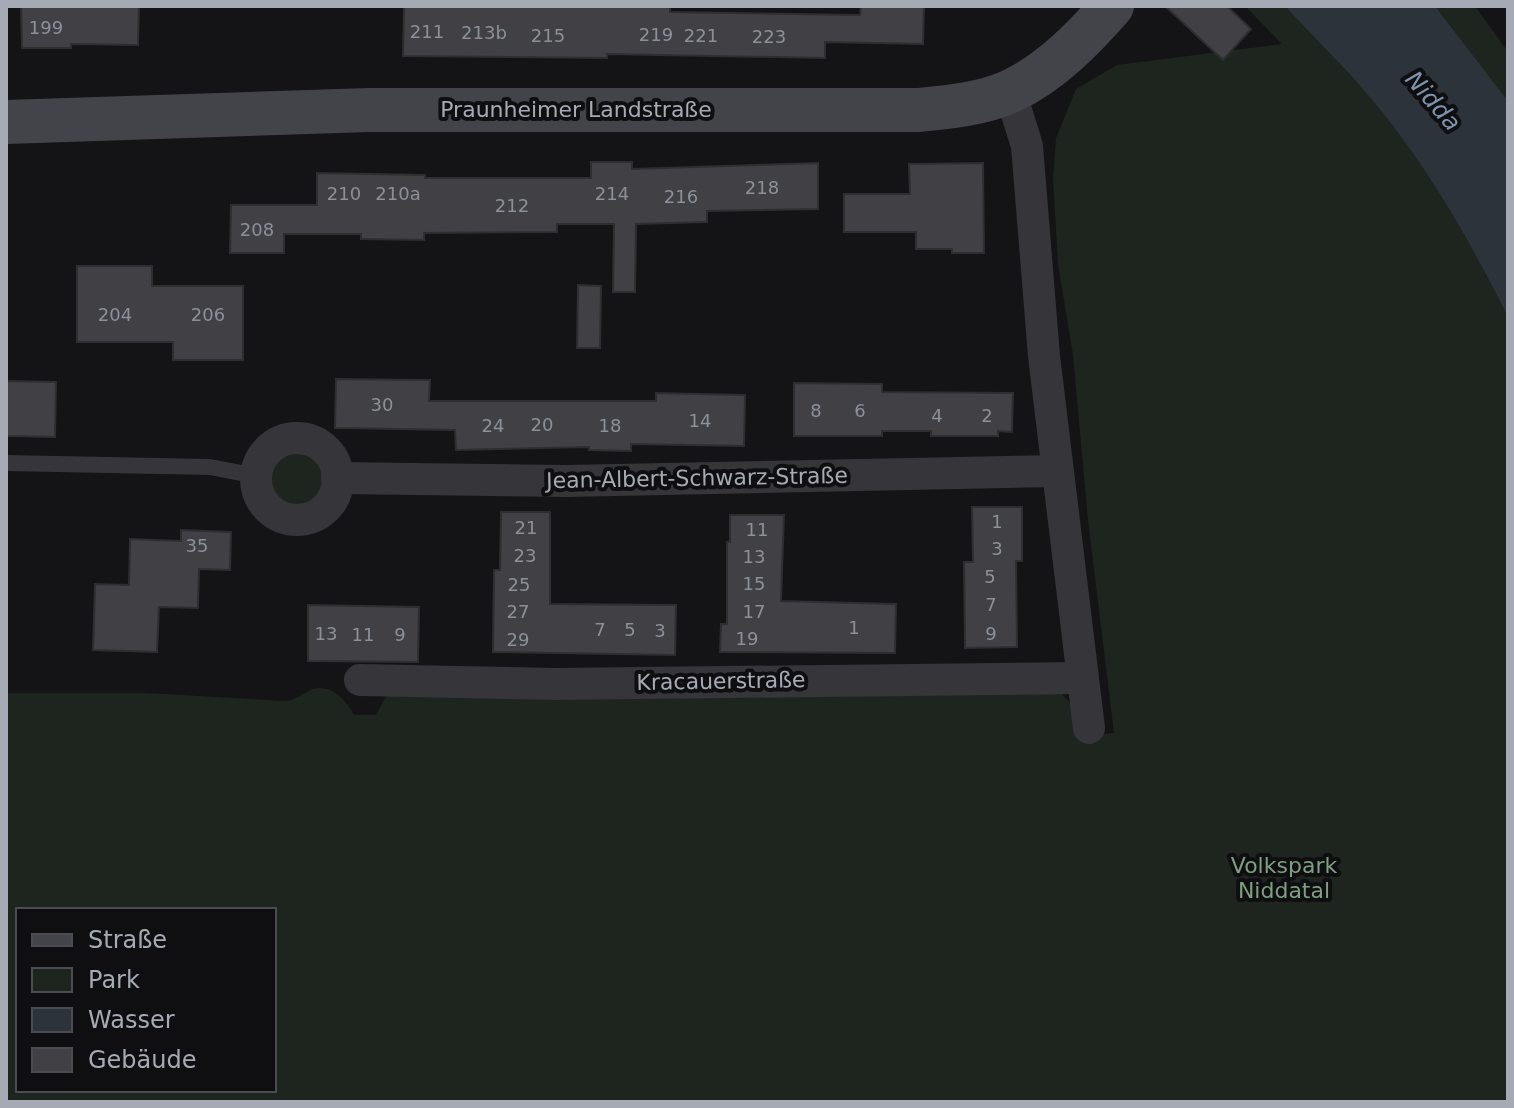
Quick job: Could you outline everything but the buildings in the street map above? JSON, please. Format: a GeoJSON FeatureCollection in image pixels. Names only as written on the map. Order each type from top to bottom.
{"type":"FeatureCollection","features":[{"type":"Feature","properties":{"kind":"main road","name":"Praunheimer Landstraße"},"geometry":{"type":"LineString","coordinates":[[6,122],[369,110],[918,110],[970,103],[1010,91],[1030,80],[1079,42],[1112,6]]}},
{"type":"Feature","properties":{"kind":"street"},"geometry":{"type":"LineString","coordinates":[[1010,91],[1027,146],[1040,314],[1089,728]]}},
{"type":"Feature","properties":{"kind":"street"},"geometry":{"type":"LineString","coordinates":[[290,438],[302,438],[330,455],[336,466],[336,491],[330,503],[309,518],[295,520],[271,511],[262,501],[256,476],[258,464],[275,444],[290,438]]}},
{"type":"Feature","properties":{"kind":"street","name":"Jean-Albert-Schwarz-Straße"},"geometry":{"type":"LineString","coordinates":[[337,478],[566,481],[1057,471]]}},
{"type":"Feature","properties":{"kind":"street","name":"Kracauerstraße"},"geometry":{"type":"LineString","coordinates":[[360,680],[555,684],[1082,678]]}},
{"type":"Feature","properties":{"kind":"lane"},"geometry":{"type":"LineString","coordinates":[[6,463],[210,467],[256,476]]}},
{"type":"Feature","properties":{"kind":"green space","name":"Volkspark Niddatal"},"geometry":{"type":"Polygon","coordinates":[[[1245,6],[1285,6],[1348,72],[1408,147],[1445,202],[1508,317],[1508,1102],[6,1102],[6,693],[146,693],[286,701],[311,690],[325,688],[342,698],[354,715],[376,715],[385,698],[394,693],[1055,690],[1070,704],[1083,735],[1114,733],[1088,520],[1073,355],[1058,264],[1053,178],[1056,138],[1076,89],[1117,65],[1282,44],[1245,6]]]}},
{"type":"Feature","properties":{"kind":"green space"},"geometry":{"type":"Polygon","coordinates":[[[1435,6],[1475,6],[1508,52],[1508,101],[1435,6]]]}},
{"type":"Feature","properties":{"kind":"green space"},"geometry":{"type":"Polygon","coordinates":[[[298,453],[317,461],[325,480],[317,499],[298,507],[279,499],[271,480],[279,461],[298,453]]]}},
{"type":"Feature","properties":{"kind":"water","name":"Nidda"},"geometry":{"type":"Polygon","coordinates":[[[1285,6],[1435,6],[1508,101],[1508,317],[1462,230],[1408,147],[1358,84],[1285,6]]]}}]}
